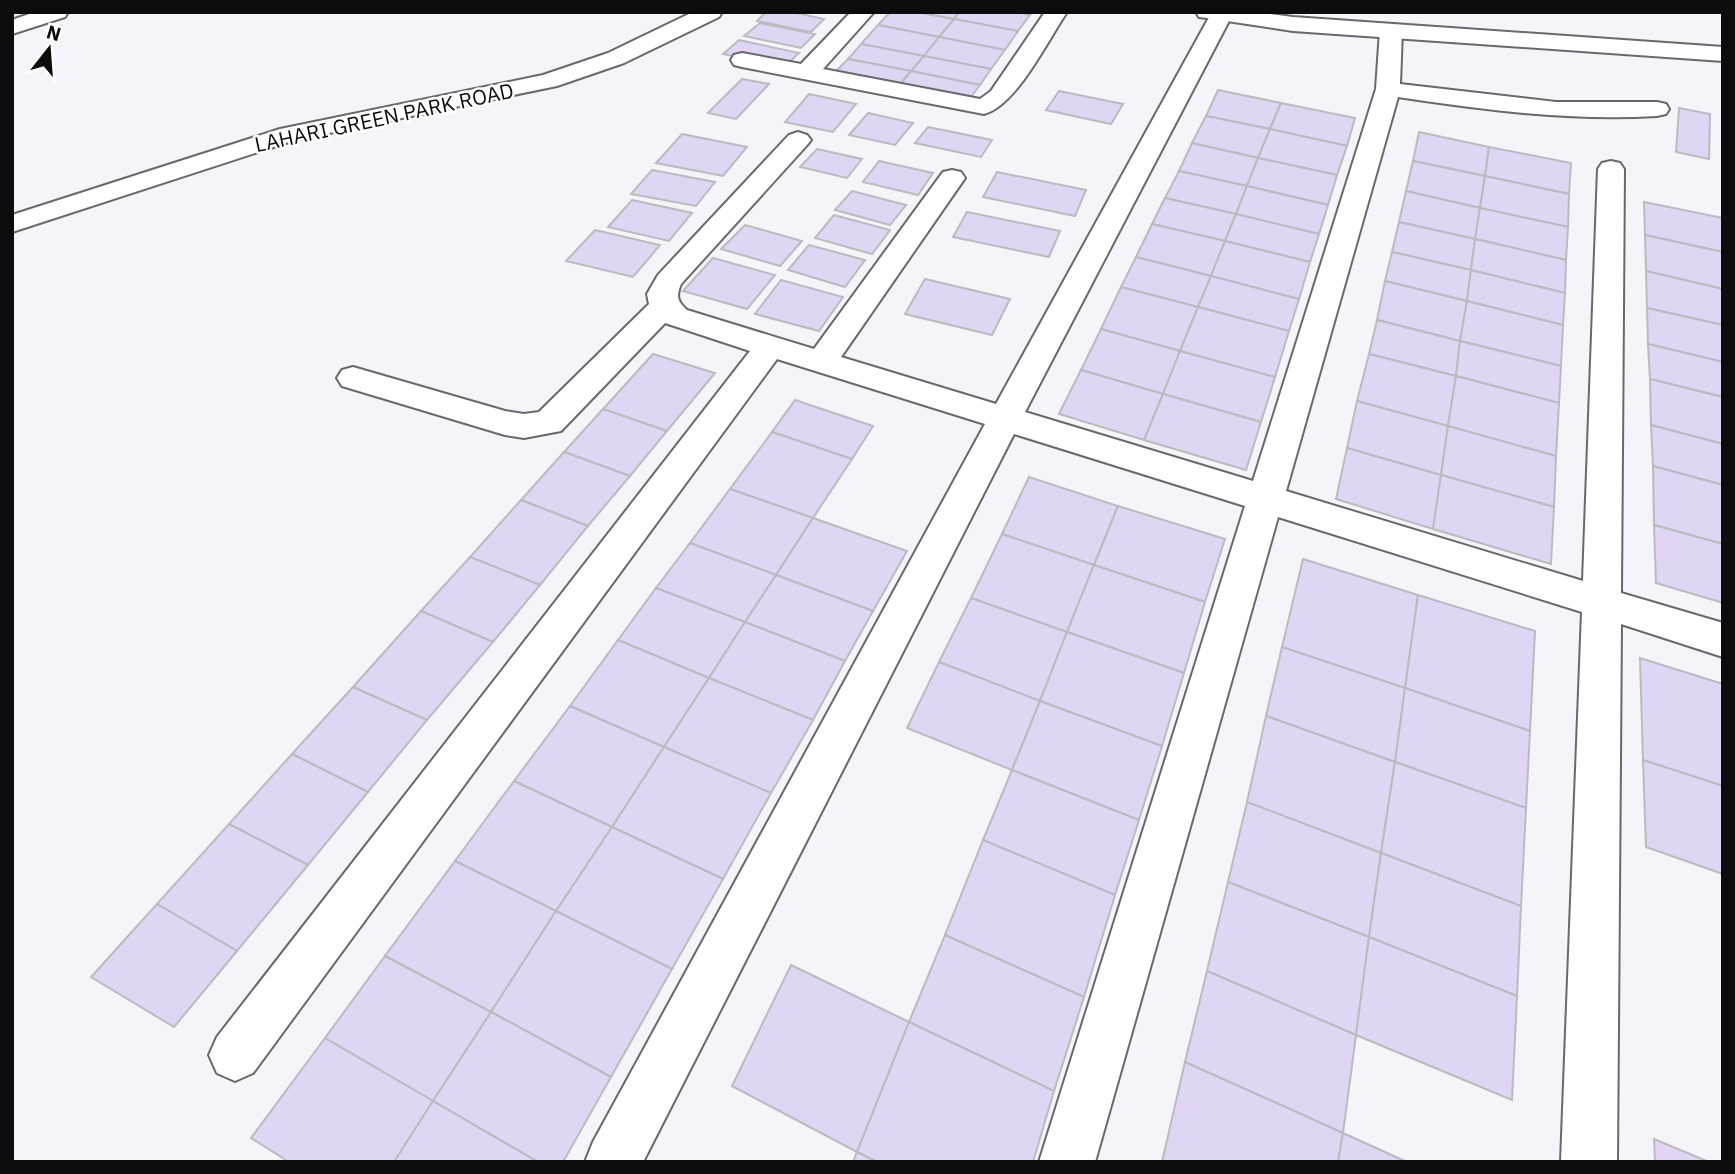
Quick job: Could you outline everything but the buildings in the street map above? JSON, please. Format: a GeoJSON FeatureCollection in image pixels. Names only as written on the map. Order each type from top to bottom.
{"type":"FeatureCollection","features":[{"type":"Feature","properties":{"kind":"street"},"geometry":{"type":"LineString","coordinates":[[12,27],[57,12]]}},
{"type":"Feature","properties":{"kind":"street","name":"LAHARI GREEN PARK ROAD"},"geometry":{"type":"LineString","coordinates":[[12,224],[289,134],[549,81],[617,58],[711,12]]}},
{"type":"Feature","properties":{"kind":"street"},"geometry":{"type":"LineString","coordinates":[[806,73],[863,12]]}},
{"type":"Feature","properties":{"kind":"street"},"geometry":{"type":"LineString","coordinates":[[742,60],[984,107],[999,96],[1056,12]]}},
{"type":"Feature","properties":{"kind":"street"},"geometry":{"type":"LineString","coordinates":[[613,1162],[1006,418],[1214,14],[1391,31],[1723,54]]}},
{"type":"Feature","properties":{"kind":"street"},"geometry":{"type":"LineString","coordinates":[[1067,1162],[1388,89],[1391,31]]}},
{"type":"Feature","properties":{"kind":"street"},"geometry":{"type":"LineString","coordinates":[[1388,89],[1536,108],[1618,112],[1657,109]]}},
{"type":"Feature","properties":{"kind":"street"},"geometry":{"type":"LineString","coordinates":[[798,140],[668,281],[662,294],[664,306],[676,317],[1723,640]]}},
{"type":"Feature","properties":{"kind":"street"},"geometry":{"type":"LineString","coordinates":[[1589,1162],[1611,169]]}},
{"type":"Feature","properties":{"kind":"street"},"geometry":{"type":"LineString","coordinates":[[821,362],[952,178]]}},
{"type":"Feature","properties":{"kind":"street"},"geometry":{"type":"LineString","coordinates":[[353,378],[505,423],[524,426],[549,424],[664,306]]}},
{"type":"Feature","properties":{"kind":"street"},"geometry":{"type":"LineString","coordinates":[[235,1055],[771,345]]}}]}
